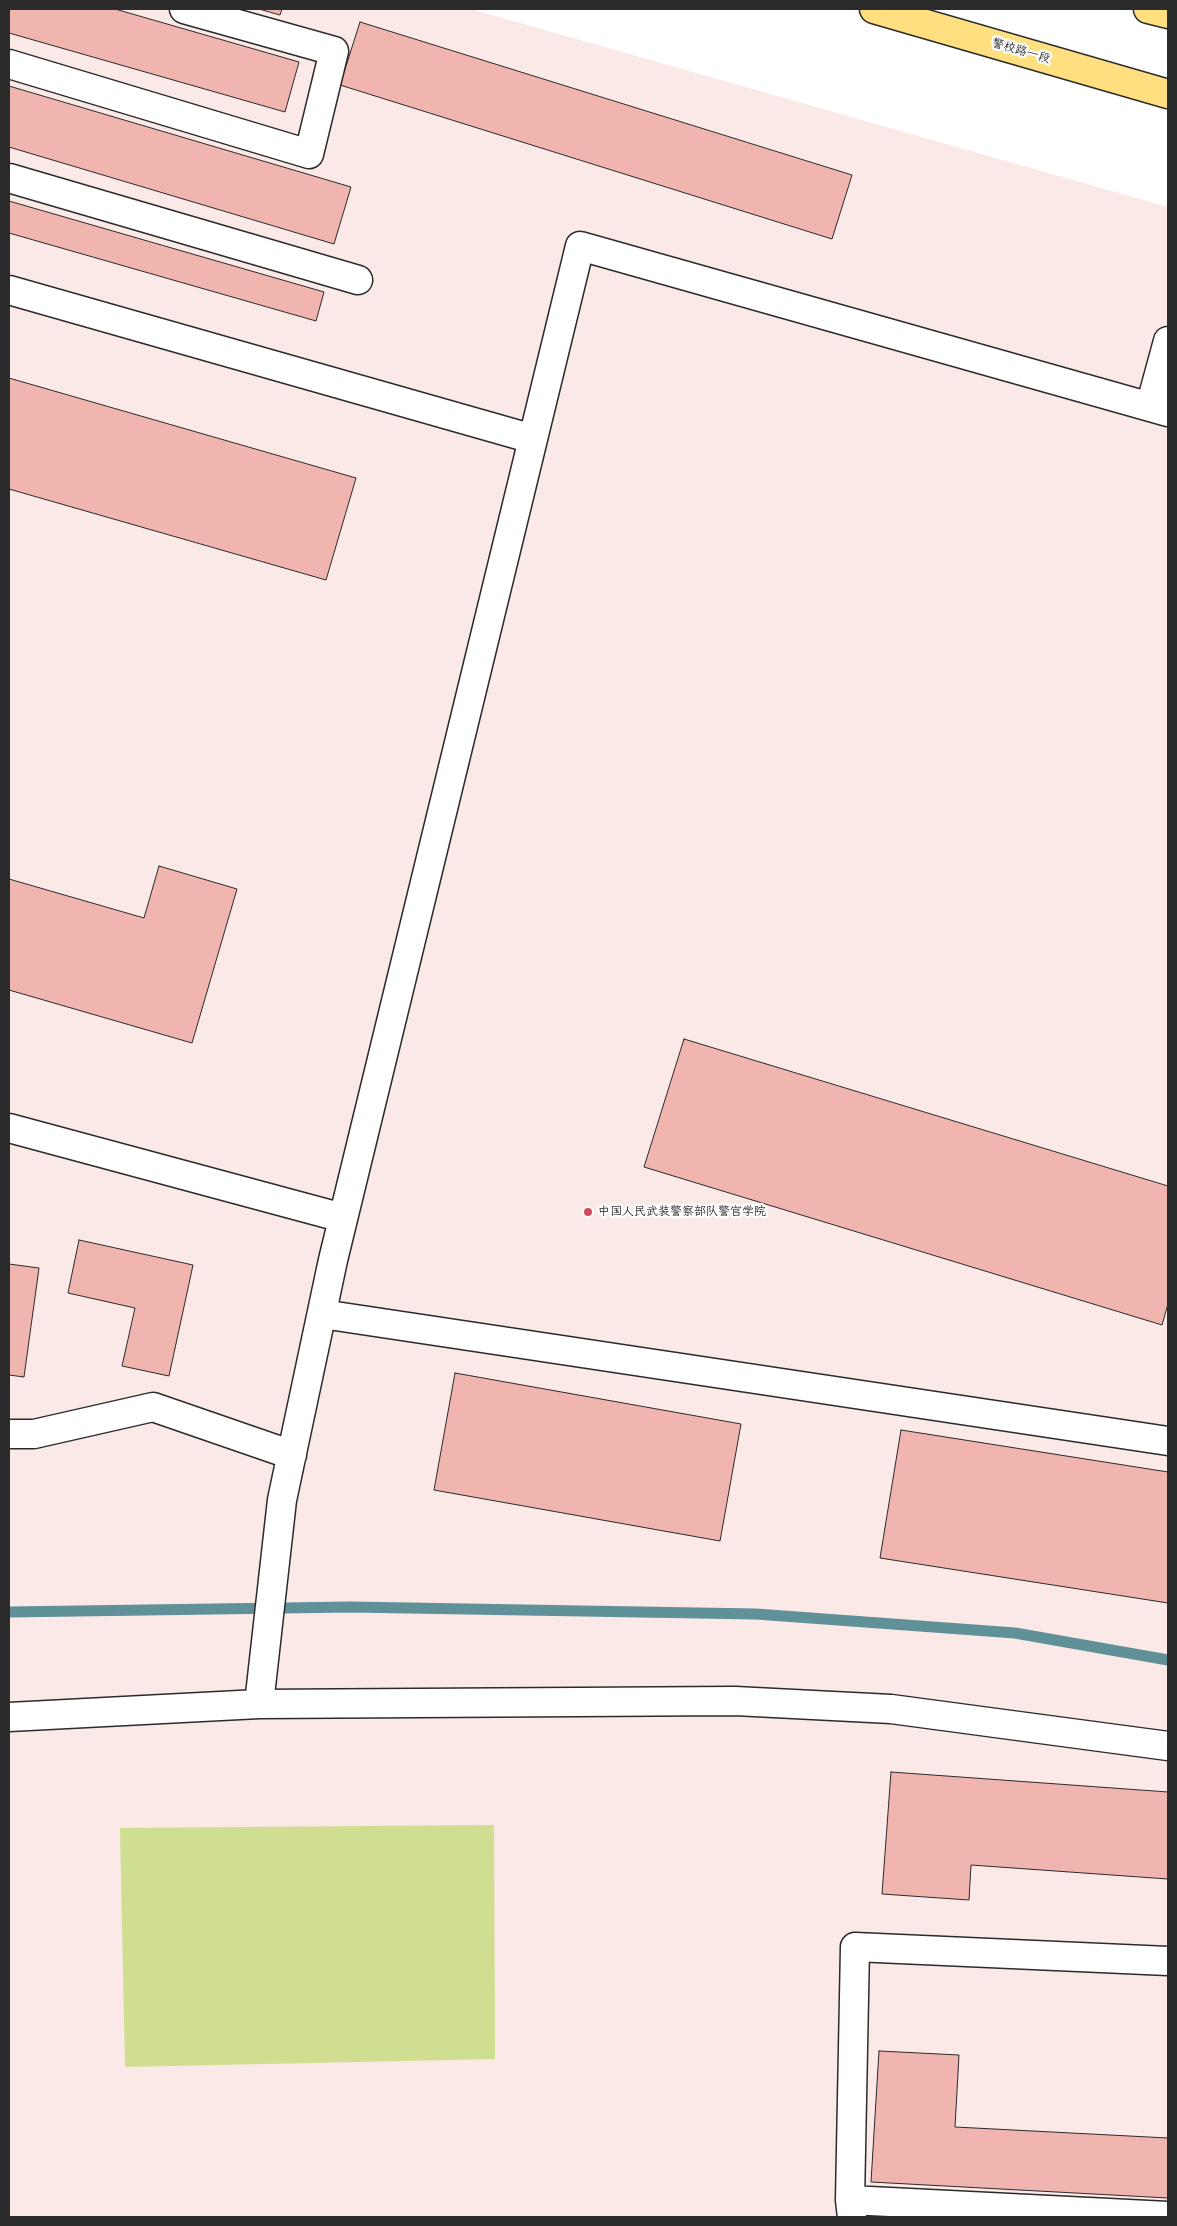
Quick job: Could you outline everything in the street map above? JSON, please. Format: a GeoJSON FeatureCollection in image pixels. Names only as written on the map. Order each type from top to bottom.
{"type":"FeatureCollection","features":[{"type":"Feature","properties":{"kind":"main road","name":"警校路一段"},"geometry":{"type":"LineString","coordinates":[[874,9],[1168,94]]}},
{"type":"Feature","properties":{"kind":"main road"},"geometry":{"type":"LineString","coordinates":[[1148,9],[1168,14]]}},
{"type":"Feature","properties":{"kind":"street"},"geometry":{"type":"LineString","coordinates":[[9,64],[309,154],[334,51],[184,9]]}},
{"type":"Feature","properties":{"kind":"street"},"geometry":{"type":"LineString","coordinates":[[9,178],[358,280]]}},
{"type":"Feature","properties":{"kind":"street"},"geometry":{"type":"LineString","coordinates":[[259,1704],[282,1500],[343,1218],[580,246],[1159,409],[1168,341]]}},
{"type":"Feature","properties":{"kind":"street"},"geometry":{"type":"LineString","coordinates":[[9,290],[533,439]]}},
{"type":"Feature","properties":{"kind":"street"},"geometry":{"type":"LineString","coordinates":[[9,1128],[343,1218]]}},
{"type":"Feature","properties":{"kind":"street"},"geometry":{"type":"LineString","coordinates":[[322,1314],[1168,1441]]}},
{"type":"Feature","properties":{"kind":"street"},"geometry":{"type":"LineString","coordinates":[[9,1434],[34,1434],[153,1407],[292,1455]]}},
{"type":"Feature","properties":{"kind":"street"},"geometry":{"type":"LineString","coordinates":[[9,1717],[259,1704],[745,1702],[891,1709],[1168,1746]]}},
{"type":"Feature","properties":{"kind":"street"},"geometry":{"type":"LineString","coordinates":[[1168,1961],[854,1948],[851,2209],[1168,2216]]}},
{"type":"Feature","properties":{"kind":"shaded area","name":"中国人民武装警察部队警官学院"},"geometry":{"type":"Polygon","coordinates":[[[9,9],[471,9],[1168,207],[1168,2217],[9,2217],[9,9]]]}},
{"type":"Feature","properties":{"kind":"green space"},"geometry":{"type":"Polygon","coordinates":[[[494,1825],[495,2059],[125,2067],[120,1828],[494,1825]]]}},
{"type":"Feature","properties":{"kind":"building"},"geometry":{"type":"Polygon","coordinates":[[[9,9],[115,9],[299,62],[285,112],[9,33],[9,9]]]}},
{"type":"Feature","properties":{"kind":"building"},"geometry":{"type":"Polygon","coordinates":[[[259,9],[282,9],[280,15],[259,9]]]}},
{"type":"Feature","properties":{"kind":"building"},"geometry":{"type":"Polygon","coordinates":[[[360,22],[852,175],[832,239],[340,85],[360,22]]]}},
{"type":"Feature","properties":{"kind":"building"},"geometry":{"type":"Polygon","coordinates":[[[9,86],[351,187],[334,244],[9,147],[9,86]]]}},
{"type":"Feature","properties":{"kind":"building"},"geometry":{"type":"Polygon","coordinates":[[[9,201],[324,292],[316,321],[9,233],[9,201]]]}},
{"type":"Feature","properties":{"kind":"building"},"geometry":{"type":"Polygon","coordinates":[[[9,378],[356,478],[326,580],[9,489],[9,378]]]}},
{"type":"Feature","properties":{"kind":"building"},"geometry":{"type":"Polygon","coordinates":[[[159,866],[237,889],[192,1043],[9,990],[9,879],[144,918],[159,866]]]}},
{"type":"Feature","properties":{"kind":"building"},"geometry":{"type":"Polygon","coordinates":[[[684,1039],[1168,1186],[1168,1304],[1162,1325],[644,1167],[684,1039]]]}},
{"type":"Feature","properties":{"kind":"building"},"geometry":{"type":"Polygon","coordinates":[[[79,1240],[193,1265],[169,1376],[122,1366],[135,1308],[68,1293],[79,1240]]]}},
{"type":"Feature","properties":{"kind":"building"},"geometry":{"type":"Polygon","coordinates":[[[9,1264],[39,1268],[24,1377],[9,1375],[9,1264]]]}},
{"type":"Feature","properties":{"kind":"building"},"geometry":{"type":"Polygon","coordinates":[[[455,1373],[741,1424],[720,1541],[434,1490],[455,1373]]]}},
{"type":"Feature","properties":{"kind":"building"},"geometry":{"type":"Polygon","coordinates":[[[901,1430],[1168,1472],[1168,1603],[880,1558],[901,1430]]]}},
{"type":"Feature","properties":{"kind":"building"},"geometry":{"type":"Polygon","coordinates":[[[891,1772],[1168,1792],[1168,1879],[971,1865],[969,1900],[882,1894],[891,1772]]]}},
{"type":"Feature","properties":{"kind":"building"},"geometry":{"type":"Polygon","coordinates":[[[879,2051],[959,2055],[955,2127],[1168,2138],[1168,2198],[871,2182],[879,2051]]]}},
{"type":"Feature","properties":{"kind":"waterway"},"geometry":{"type":"LineString","coordinates":[[9,1612],[351,1607],[756,1614],[1015,1633],[1168,1660]]}},
{"type":"Feature","properties":{"kind":"place","name":"中国人民武装警察部队警官学院"},"geometry":{"type":"Point","coordinates":[588,1212]}}]}
